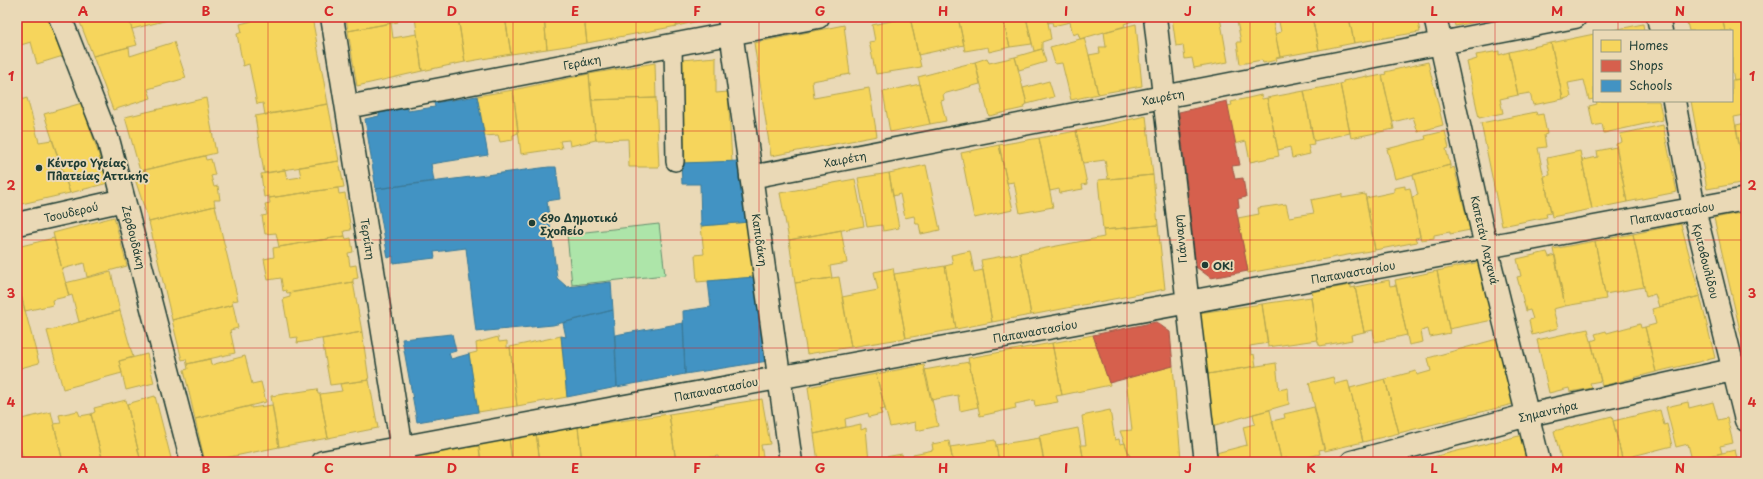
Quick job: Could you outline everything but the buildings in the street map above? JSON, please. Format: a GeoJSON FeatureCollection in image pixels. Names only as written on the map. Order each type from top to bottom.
{"type":"FeatureCollection","features":[{"type":"Feature","properties":{"kind":"street","name":"Ζερβουδάκη"},"geometry":{"type":"LineString","coordinates":[[60,17],[109,143],[192,462]]}},
{"type":"Feature","properties":{"kind":"street","name":"Τερτίπη"},"geometry":{"type":"LineString","coordinates":[[332,17],[403,455]]}},
{"type":"Feature","properties":{"kind":"street","name":"Γεράκη"},"geometry":{"type":"LineString","coordinates":[[347,107],[672,45],[730,25],[818,17]]}},
{"type":"Feature","properties":{"kind":"street","name":"Γιάνναρη"},"geometry":{"type":"LineString","coordinates":[[1155,17],[1206,462]]}},
{"type":"Feature","properties":{"kind":"street","name":"Καπετάν Λαχανά"},"geometry":{"type":"LineString","coordinates":[[1435,17],[1486,247],[1539,462]]}},
{"type":"Feature","properties":{"kind":"street","name":"Χαιρέτη"},"geometry":{"type":"LineString","coordinates":[[751,177],[1576,17]]}},
{"type":"Feature","properties":{"kind":"street"},"geometry":{"type":"LineString","coordinates":[[1658,17],[1661,30]]}},
{"type":"Feature","properties":{"kind":"street","name":"Καπιδάκη"},"geometry":{"type":"LineString","coordinates":[[730,25],[791,462]]}},
{"type":"Feature","properties":{"kind":"street","name":"Κριτοβουλίδου"},"geometry":{"type":"LineString","coordinates":[[1674,102],[1694,209],[1740,369],[1746,420]]}},
{"type":"Feature","properties":{"kind":"street","name":"Παπαναστασίου"},"geometry":{"type":"LineString","coordinates":[[324,462],[403,455],[779,378],[1746,199]]}},
{"type":"Feature","properties":{"kind":"street","name":"Τσουδερού"},"geometry":{"type":"LineString","coordinates":[[17,224],[124,200]]}},
{"type":"Feature","properties":{"kind":"street","name":"Σημαντήρα"},"geometry":{"type":"LineString","coordinates":[[1352,462],[1528,415],[1740,369]]}},
{"type":"Feature","properties":{"kind":"lane"},"geometry":{"type":"LineString","coordinates":[[672,45],[675,162]]}},
{"type":"Feature","properties":{"kind":"green space"},"geometry":{"type":"Polygon","coordinates":[[[659,224],[665,275],[572,285],[567,234],[659,224]]]}},
{"type":"Feature","properties":{"kind":"place","name":"Κέντρο Υγείας Πλατείας Αττικής"},"geometry":{"type":"Point","coordinates":[39,168]}},
{"type":"Feature","properties":{"kind":"place","name":"69ο Δημοτικό Σχολείο"},"geometry":{"type":"Point","coordinates":[532,223]}},
{"type":"Feature","properties":{"kind":"place","name":"OK!"},"geometry":{"type":"Point","coordinates":[1205,265]}}]}
